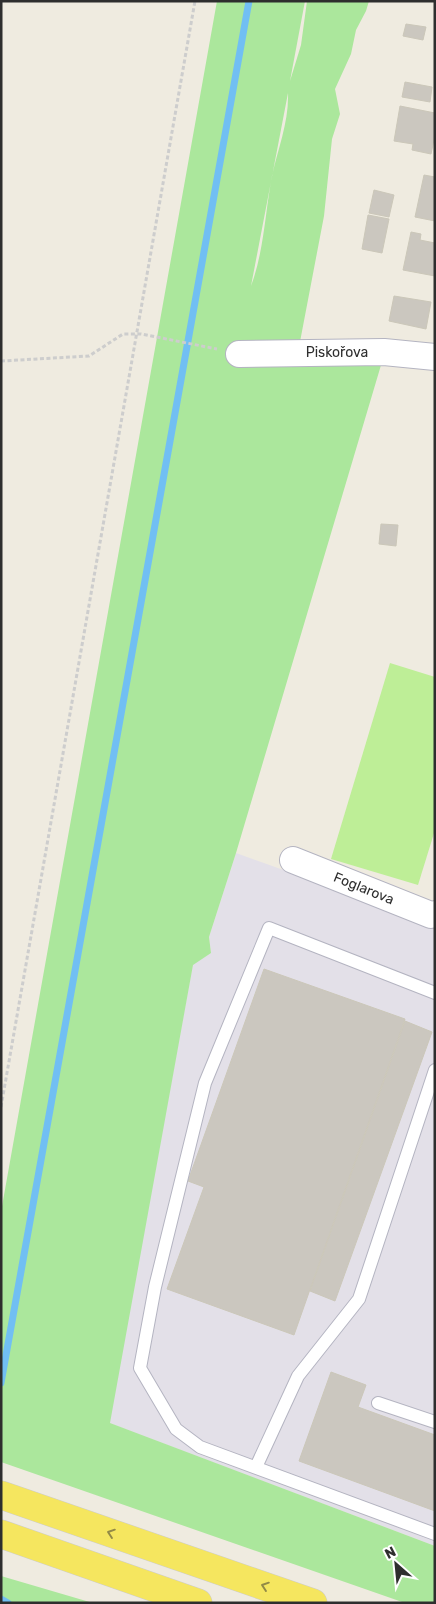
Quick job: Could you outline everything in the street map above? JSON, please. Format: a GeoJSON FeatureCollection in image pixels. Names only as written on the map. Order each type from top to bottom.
{"type":"FeatureCollection","features":[{"type":"Feature","properties":{"kind":"main road"},"geometry":{"type":"LineString","coordinates":[[1,1495],[314,1602]]}},
{"type":"Feature","properties":{"kind":"main road"},"geometry":{"type":"LineString","coordinates":[[1,1534],[198,1603]]}},
{"type":"Feature","properties":{"kind":"main road"},"geometry":{"type":"LineString","coordinates":[[41,1547],[144,1602]]}},
{"type":"Feature","properties":{"kind":"street","name":"Piskořova"},"geometry":{"type":"LineString","coordinates":[[239,354],[384,352],[435,357]]}},
{"type":"Feature","properties":{"kind":"street","name":"Foglarova"},"geometry":{"type":"LineString","coordinates":[[293,860],[435,914]]}},
{"type":"Feature","properties":{"kind":"lane"},"geometry":{"type":"LineString","coordinates":[[435,993],[269,928],[206,1083],[155,1287],[140,1368],[176,1429],[200,1447],[435,1534]]}},
{"type":"Feature","properties":{"kind":"lane"},"geometry":{"type":"LineString","coordinates":[[256,1468],[298,1376],[359,1299],[435,1070]]}},
{"type":"Feature","properties":{"kind":"lane"},"geometry":{"type":"LineString","coordinates":[[378,1403],[435,1422]]}},
{"type":"Feature","properties":{"kind":"path"},"geometry":{"type":"LineString","coordinates":[[1,1107],[139,334],[195,1]]}},
{"type":"Feature","properties":{"kind":"path"},"geometry":{"type":"LineString","coordinates":[[1,361],[89,356],[122,334],[139,334],[239,354]]}},
{"type":"Feature","properties":{"kind":"shaded area"},"geometry":{"type":"Polygon","coordinates":[[[236,853],[435,924],[435,1546],[109,1423],[193,964],[211,953],[209,937],[236,853]]]}},
{"type":"Feature","properties":{"kind":"green space"},"geometry":{"type":"Polygon","coordinates":[[[217,1],[305,1],[290,81],[301,45],[307,1],[369,1],[356,30],[351,54],[335,89],[340,114],[332,139],[324,216],[299,347],[384,355],[236,853],[209,937],[211,953],[193,965],[110,1423],[435,1546],[435,1603],[405,1603],[1,1462],[1,1212],[217,1]],[[288,93],[272,174],[285,125],[288,93]],[[271,180],[251,286],[262,246],[271,180]]]}},
{"type":"Feature","properties":{"kind":"green space"},"geometry":{"type":"Polygon","coordinates":[[[390,663],[435,677],[435,830],[418,885],[331,859],[390,663]]]}},
{"type":"Feature","properties":{"kind":"green space"},"geometry":{"type":"Polygon","coordinates":[[[1,1576],[93,1603],[1,1603],[1,1576]]]}},
{"type":"Feature","properties":{"kind":"building"},"geometry":{"type":"Polygon","coordinates":[[[406,24],[426,27],[423,40],[403,36],[406,24]]]}},
{"type":"Feature","properties":{"kind":"building"},"geometry":{"type":"Polygon","coordinates":[[[405,82],[432,87],[430,102],[402,97],[405,82]]]}},
{"type":"Feature","properties":{"kind":"building"},"geometry":{"type":"Polygon","coordinates":[[[400,106],[435,113],[435,135],[431,154],[412,150],[413,144],[394,141],[400,106]]]}},
{"type":"Feature","properties":{"kind":"building"},"geometry":{"type":"Polygon","coordinates":[[[424,175],[435,177],[435,221],[415,217],[424,175]]]}},
{"type":"Feature","properties":{"kind":"building"},"geometry":{"type":"Polygon","coordinates":[[[374,190],[394,195],[389,217],[369,213],[374,190]]]}},
{"type":"Feature","properties":{"kind":"building"},"geometry":{"type":"Polygon","coordinates":[[[368,215],[389,219],[382,253],[362,249],[368,215]]]}},
{"type":"Feature","properties":{"kind":"building"},"geometry":{"type":"Polygon","coordinates":[[[411,232],[421,234],[420,240],[435,243],[435,276],[403,270],[411,232]]]}},
{"type":"Feature","properties":{"kind":"building"},"geometry":{"type":"Polygon","coordinates":[[[394,296],[431,302],[426,329],[389,321],[394,296]]]}},
{"type":"Feature","properties":{"kind":"building"},"geometry":{"type":"Polygon","coordinates":[[[381,524],[398,525],[396,546],[379,544],[381,524]]]}},
{"type":"Feature","properties":{"kind":"building"},"geometry":{"type":"Polygon","coordinates":[[[264,969],[405,1019],[294,1335],[167,1289],[204,1187],[188,1181],[264,969]]]}},
{"type":"Feature","properties":{"kind":"building"},"geometry":{"type":"Polygon","coordinates":[[[405,1021],[432,1032],[335,1301],[310,1291],[405,1021]]]}},
{"type":"Feature","properties":{"kind":"building"},"geometry":{"type":"Polygon","coordinates":[[[331,1372],[366,1385],[358,1407],[435,1435],[435,1511],[299,1461],[331,1372]]]}},
{"type":"Feature","properties":{"kind":"waterway"},"geometry":{"type":"LineString","coordinates":[[1,1383],[249,1]]}},
{"type":"Feature","properties":{"kind":"waterway"},"geometry":{"type":"LineString","coordinates":[[1,1599],[8,1603]]}}]}
